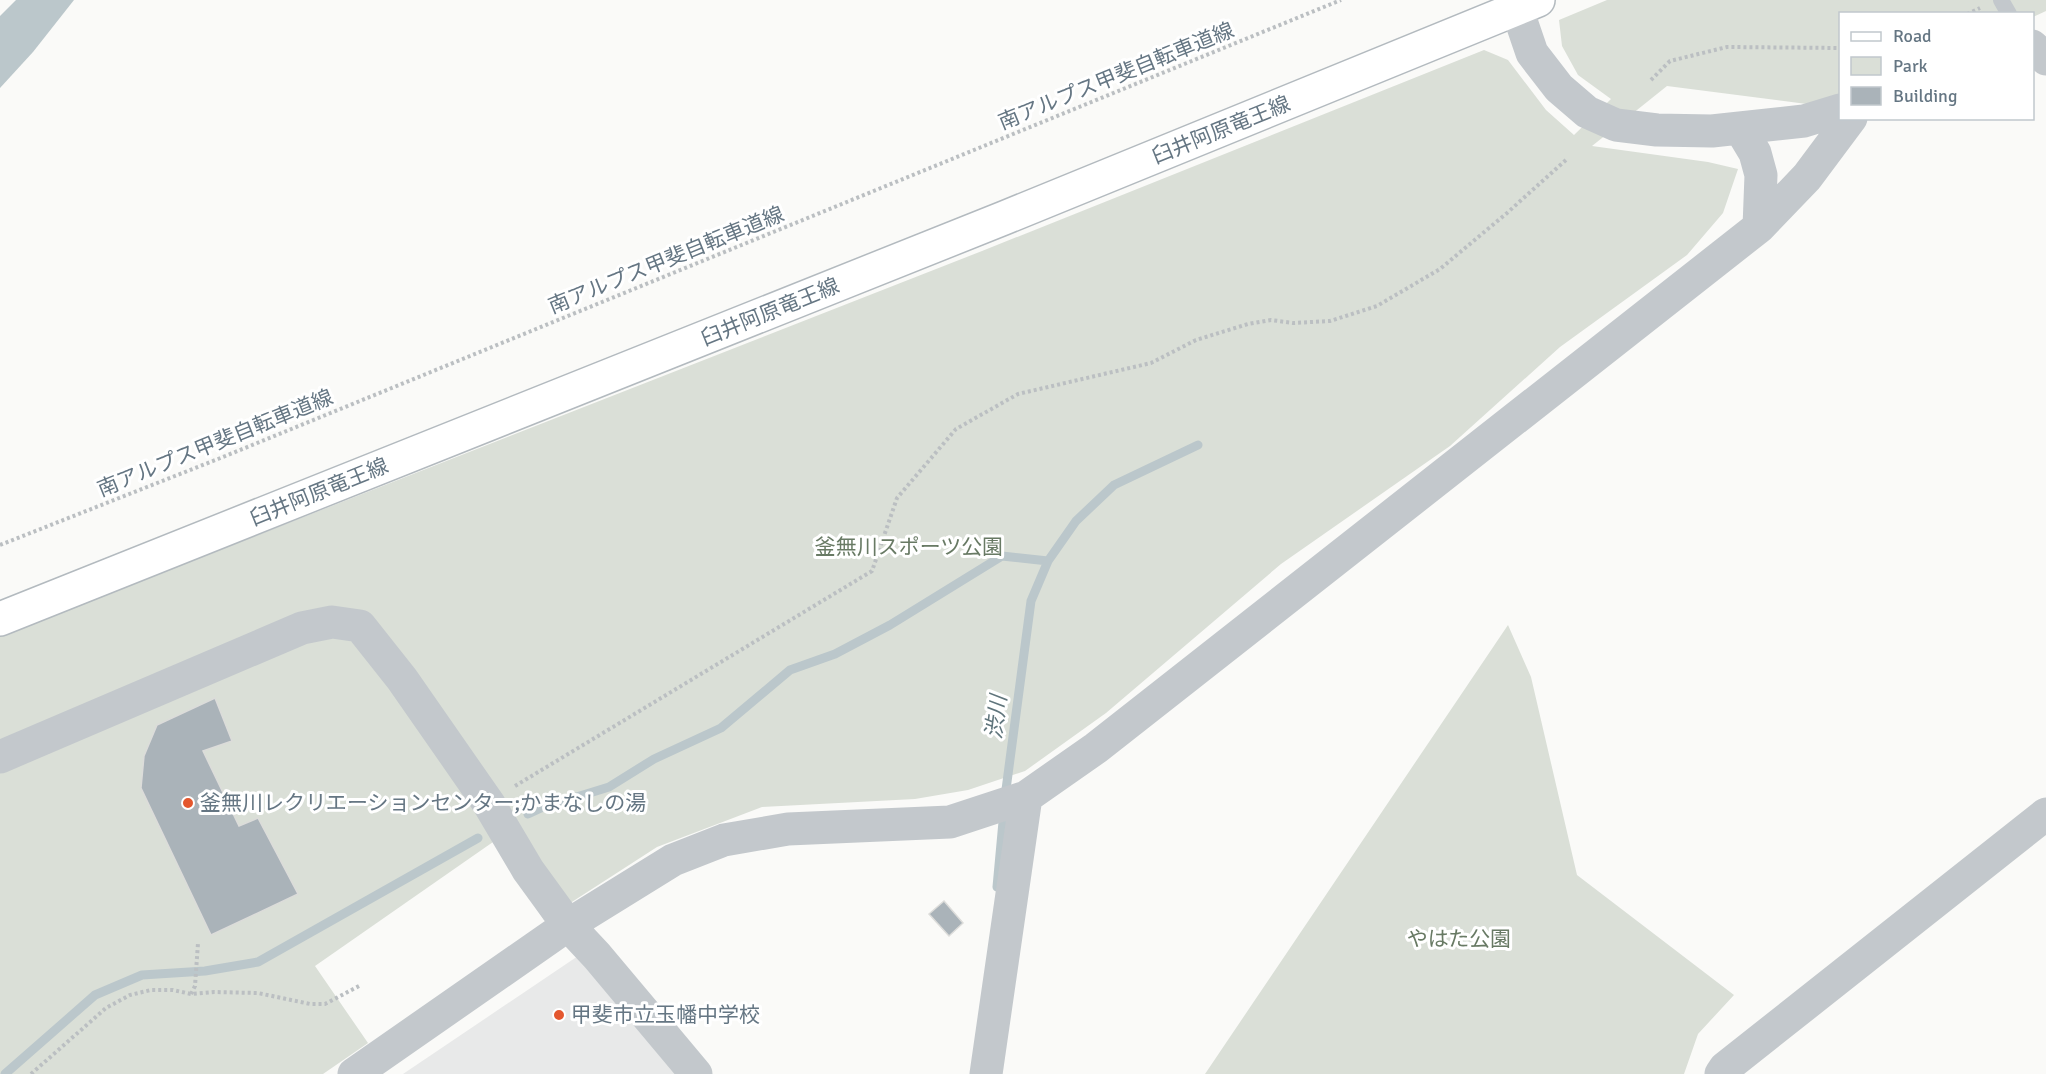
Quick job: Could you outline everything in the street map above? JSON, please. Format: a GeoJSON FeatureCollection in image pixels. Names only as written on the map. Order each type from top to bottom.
{"type":"FeatureCollection","features":[{"type":"Feature","properties":{"kind":"main road","name":"臼井阿原竜王線"},"geometry":{"type":"LineString","coordinates":[[0,619],[1004,218],[1527,4]]}},
{"type":"Feature","properties":{"kind":"street"},"geometry":{"type":"LineString","coordinates":[[1527,4],[1532,53],[1559,88],[1587,112],[1616,125],[1657,130],[1712,131],[1804,121],[1839,110]]}},
{"type":"Feature","properties":{"kind":"street"},"geometry":{"type":"LineString","coordinates":[[2034,48],[2046,59]]}},
{"type":"Feature","properties":{"kind":"street"},"geometry":{"type":"LineString","coordinates":[[354,1074],[568,925],[673,860],[724,840],[788,829],[950,822],[1026,797],[1106,741],[1759,227],[1807,177],[1850,120]]}},
{"type":"Feature","properties":{"kind":"street"},"geometry":{"type":"LineString","coordinates":[[1740,128],[1755,153],[1761,175],[1759,227]]}},
{"type":"Feature","properties":{"kind":"street"},"geometry":{"type":"LineString","coordinates":[[0,757],[302,628],[332,622],[360,626],[402,679],[469,775],[528,870],[568,925],[696,1074]]}},
{"type":"Feature","properties":{"kind":"street"},"geometry":{"type":"LineString","coordinates":[[986,1074],[1026,797]]}},
{"type":"Feature","properties":{"kind":"street"},"geometry":{"type":"LineString","coordinates":[[1721,1074],[1725,1068],[2046,814]]}},
{"type":"Feature","properties":{"kind":"path","name":"南アルプス甲斐自転車道線"},"geometry":{"type":"LineString","coordinates":[[0,544],[229,454],[1341,0]]}},
{"type":"Feature","properties":{"kind":"path"},"geometry":{"type":"LineString","coordinates":[[1651,80],[1670,61],[1727,47],[1839,48]]}},
{"type":"Feature","properties":{"kind":"path"},"geometry":{"type":"LineString","coordinates":[[509,790],[872,571],[897,498],[956,429],[1018,394],[1151,363],[1196,340],[1248,324],[1271,320],[1293,323],[1330,321],[1377,306],[1440,269],[1567,159]]}},
{"type":"Feature","properties":{"kind":"path"},"geometry":{"type":"LineString","coordinates":[[191,994],[195,986],[198,943]]}},
{"type":"Feature","properties":{"kind":"path"},"geometry":{"type":"LineString","coordinates":[[31,1074],[106,1008],[130,995],[151,990],[173,990],[191,994],[258,993],[310,1004],[325,1004],[359,986]]}},
{"type":"Feature","properties":{"kind":"shaded area"},"geometry":{"type":"Polygon","coordinates":[[[16,0],[74,0],[33,52],[0,88],[0,16],[16,0]]]}},
{"type":"Feature","properties":{"kind":"shaded area","name":"甲斐市立玉幡中学校"},"geometry":{"type":"Polygon","coordinates":[[[578,956],[677,1074],[403,1074],[578,956]]]}},
{"type":"Feature","properties":{"kind":"green space","name":"釜無川スポーツ公園"},"geometry":{"type":"Polygon","coordinates":[[[1607,0],[2046,0],[2046,11],[2034,17],[2034,12],[1839,12],[1839,98],[1822,106],[1667,86],[1592,146],[1708,162],[1738,169],[1723,213],[1687,255],[1560,347],[1450,446],[1281,564],[1106,713],[1025,771],[968,790],[915,799],[762,807],[657,847],[544,920],[493,842],[315,966],[368,1043],[323,1074],[0,1074],[0,636],[982,251],[1484,50],[1508,60],[1546,110],[1574,135],[1611,99],[1578,75],[1562,46],[1559,20],[1607,0]]]}},
{"type":"Feature","properties":{"kind":"green space","name":"やはた公園"},"geometry":{"type":"Polygon","coordinates":[[[1508,625],[1531,677],[1577,875],[1734,995],[1698,1034],[1684,1074],[1205,1074],[1508,625]]]}},
{"type":"Feature","properties":{"kind":"building","name":"釜無川レクリエーションセンター;かまなしの湯"},"geometry":{"type":"Polygon","coordinates":[[[215,698],[232,741],[203,751],[239,826],[258,818],[298,894],[211,935],[141,788],[144,756],[157,725],[215,698]]]}},
{"type":"Feature","properties":{"kind":"building"},"geometry":{"type":"Polygon","coordinates":[[[944,901],[963,923],[949,936],[929,914],[944,901]]]}},
{"type":"Feature","properties":{"kind":"waterway","name":"渋川"},"geometry":{"type":"LineString","coordinates":[[1005,797],[1031,601],[1048,561],[1076,521],[1114,485],[1198,445]]}},
{"type":"Feature","properties":{"kind":"waterway"},"geometry":{"type":"LineString","coordinates":[[528,814],[609,787],[654,759],[721,728],[790,670],[835,654],[890,625],[1002,556],[1048,561]]}},
{"type":"Feature","properties":{"kind":"waterway","name":"渋川"},"geometry":{"type":"LineString","coordinates":[[997,887],[1004,811]]}},
{"type":"Feature","properties":{"kind":"waterway"},"geometry":{"type":"LineString","coordinates":[[5,1074],[95,995],[142,975],[205,971],[258,962],[478,838]]}},
{"type":"Feature","properties":{"kind":"place","name":"釜無川レクリエーションセンター;かまなしの湯"},"geometry":{"type":"Point","coordinates":[188,803]}},
{"type":"Feature","properties":{"kind":"place","name":"甲斐市立玉幡中学校"},"geometry":{"type":"Point","coordinates":[559,1015]}}]}
